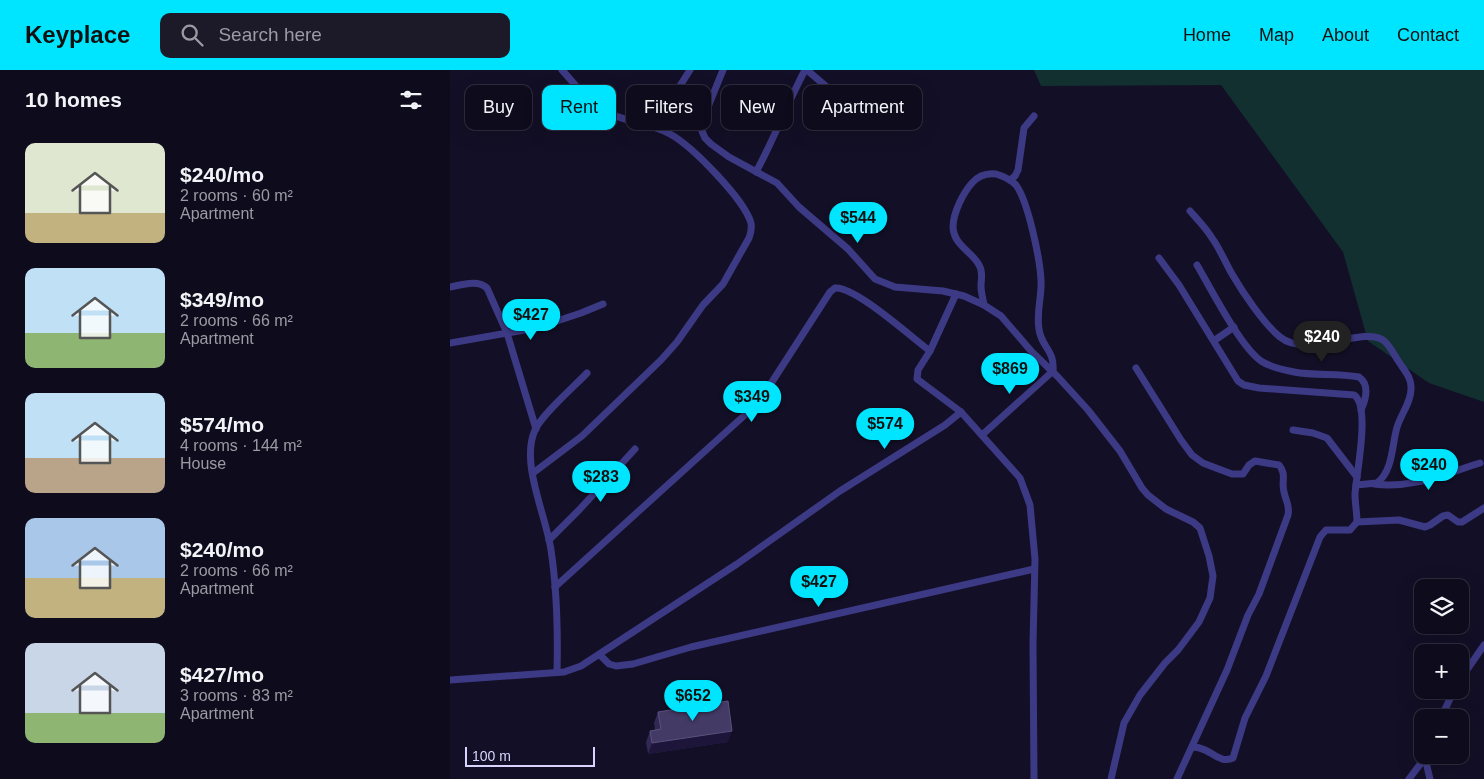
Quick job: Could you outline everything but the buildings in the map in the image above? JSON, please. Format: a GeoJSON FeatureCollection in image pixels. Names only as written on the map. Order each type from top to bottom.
{"type":"FeatureCollection","features":[{"type":"Feature","properties":{"kind":"street"},"geometry":{"type":"LineString","coordinates":[[562,70],[584,94],[601,108],[626,120]]}},
{"type":"Feature","properties":{"kind":"street"},"geometry":{"type":"LineString","coordinates":[[681,85],[690,70]]}},
{"type":"Feature","properties":{"kind":"street"},"geometry":{"type":"LineString","coordinates":[[723,70],[708,107],[702,134],[718,150],[777,183],[799,207],[848,249],[875,279],[896,287],[956,294],[984,305],[1006,322],[1037,358],[1053,371],[1103,428],[1148,495],[1166,509],[1193,522],[1200,528],[1212,571],[1212,593],[1199,622],[1140,695],[1124,723],[1111,779]]}},
{"type":"Feature","properties":{"kind":"street"},"geometry":{"type":"LineString","coordinates":[[756,172],[767,153],[786,107],[806,70],[824,85]]}},
{"type":"Feature","properties":{"kind":"street"},"geometry":{"type":"LineString","coordinates":[[1010,180],[1018,170],[1024,128],[1034,116]]}},
{"type":"Feature","properties":{"kind":"street"},"geometry":{"type":"LineString","coordinates":[[532,474],[582,436],[661,360],[677,342],[703,305],[723,284],[751,234],[752,226],[747,215],[712,170],[683,143],[661,130]]}},
{"type":"Feature","properties":{"kind":"street"},"geometry":{"type":"LineString","coordinates":[[984,305],[981,270],[955,238],[954,220],[970,186],[984,174],[994,174],[1015,184],[1020,191],[1031,223],[1041,280],[1038,311],[1039,331],[1052,356],[1053,371]]}},
{"type":"Feature","properties":{"kind":"street"},"geometry":{"type":"LineString","coordinates":[[1190,212],[1213,238],[1233,275],[1259,313],[1283,340],[1295,345],[1309,345],[1372,337],[1383,340],[1389,347],[1410,380],[1411,390],[1408,403],[1397,427],[1388,466],[1382,479],[1374,484]]}},
{"type":"Feature","properties":{"kind":"street"},"geometry":{"type":"LineString","coordinates":[[1159,258],[1179,284],[1215,340],[1233,374],[1244,385],[1259,388],[1354,395],[1359,399],[1361,410],[1362,444],[1357,481],[1357,522],[1350,530],[1326,530],[1320,538],[1269,668],[1245,718],[1233,758],[1230,760],[1222,759],[1205,749],[1192,747]]}},
{"type":"Feature","properties":{"kind":"street"},"geometry":{"type":"LineString","coordinates":[[1197,265],[1234,327],[1260,360],[1271,366],[1295,372],[1361,378],[1366,391],[1361,410]]}},
{"type":"Feature","properties":{"kind":"street"},"geometry":{"type":"LineString","coordinates":[[450,287],[474,284],[485,286],[507,333],[536,429]]}},
{"type":"Feature","properties":{"kind":"street"},"geometry":{"type":"LineString","coordinates":[[555,587],[747,413],[770,385],[830,292],[835,288],[847,290],[860,297],[930,351]]}},
{"type":"Feature","properties":{"kind":"street"},"geometry":{"type":"LineString","coordinates":[[956,294],[930,351],[918,370],[917,379],[961,412],[1020,478],[1026,491],[1032,519],[1034,569],[1034,779]]}},
{"type":"Feature","properties":{"kind":"street"},"geometry":{"type":"LineString","coordinates":[[450,343],[536,328],[603,304]]}},
{"type":"Feature","properties":{"kind":"street"},"geometry":{"type":"LineString","coordinates":[[1215,340],[1234,327]]}},
{"type":"Feature","properties":{"kind":"street"},"geometry":{"type":"LineString","coordinates":[[1136,368],[1180,440],[1192,455],[1203,463],[1236,475],[1243,474],[1249,465],[1255,461],[1279,465],[1284,474],[1284,491],[1290,506],[1259,594],[1177,779]]}},
{"type":"Feature","properties":{"kind":"street"},"geometry":{"type":"LineString","coordinates":[[982,434],[1053,371]]}},
{"type":"Feature","properties":{"kind":"street"},"geometry":{"type":"LineString","coordinates":[[558,672],[558,625],[555,587],[549,540],[532,474],[531,449],[536,429],[543,418],[587,373]]}},
{"type":"Feature","properties":{"kind":"street"},"geometry":{"type":"LineString","coordinates":[[450,680],[558,672],[581,666],[737,564],[840,491],[940,428],[961,412]]}},
{"type":"Feature","properties":{"kind":"street"},"geometry":{"type":"LineString","coordinates":[[1293,430],[1313,433],[1327,438],[1357,481],[1374,484],[1392,486],[1416,484],[1480,463]]}},
{"type":"Feature","properties":{"kind":"street"},"geometry":{"type":"LineString","coordinates":[[549,540],[580,510],[635,449]]}},
{"type":"Feature","properties":{"kind":"street"},"geometry":{"type":"LineString","coordinates":[[1357,522],[1399,520],[1425,526],[1430,525],[1445,515],[1462,522],[1484,508]]}},
{"type":"Feature","properties":{"kind":"street"},"geometry":{"type":"LineString","coordinates":[[600,655],[609,664],[616,666],[633,664],[691,647],[1034,569]]}},
{"type":"Feature","properties":{"kind":"street"},"geometry":{"type":"LineString","coordinates":[[1469,667],[1484,645]]}},
{"type":"Feature","properties":{"kind":"street"},"geometry":{"type":"LineString","coordinates":[[1409,779],[1421,764]]}},
{"type":"Feature","properties":{"kind":"street"},"geometry":{"type":"LineString","coordinates":[[1427,764],[1430,779]]}},
{"type":"Feature","properties":{"kind":"green space"},"geometry":{"type":"Polygon","coordinates":[[[1034,70],[1484,70],[1484,402],[1429,383],[1368,341],[1343,252],[1221,85],[1041,86],[1034,70]]]}}]}
